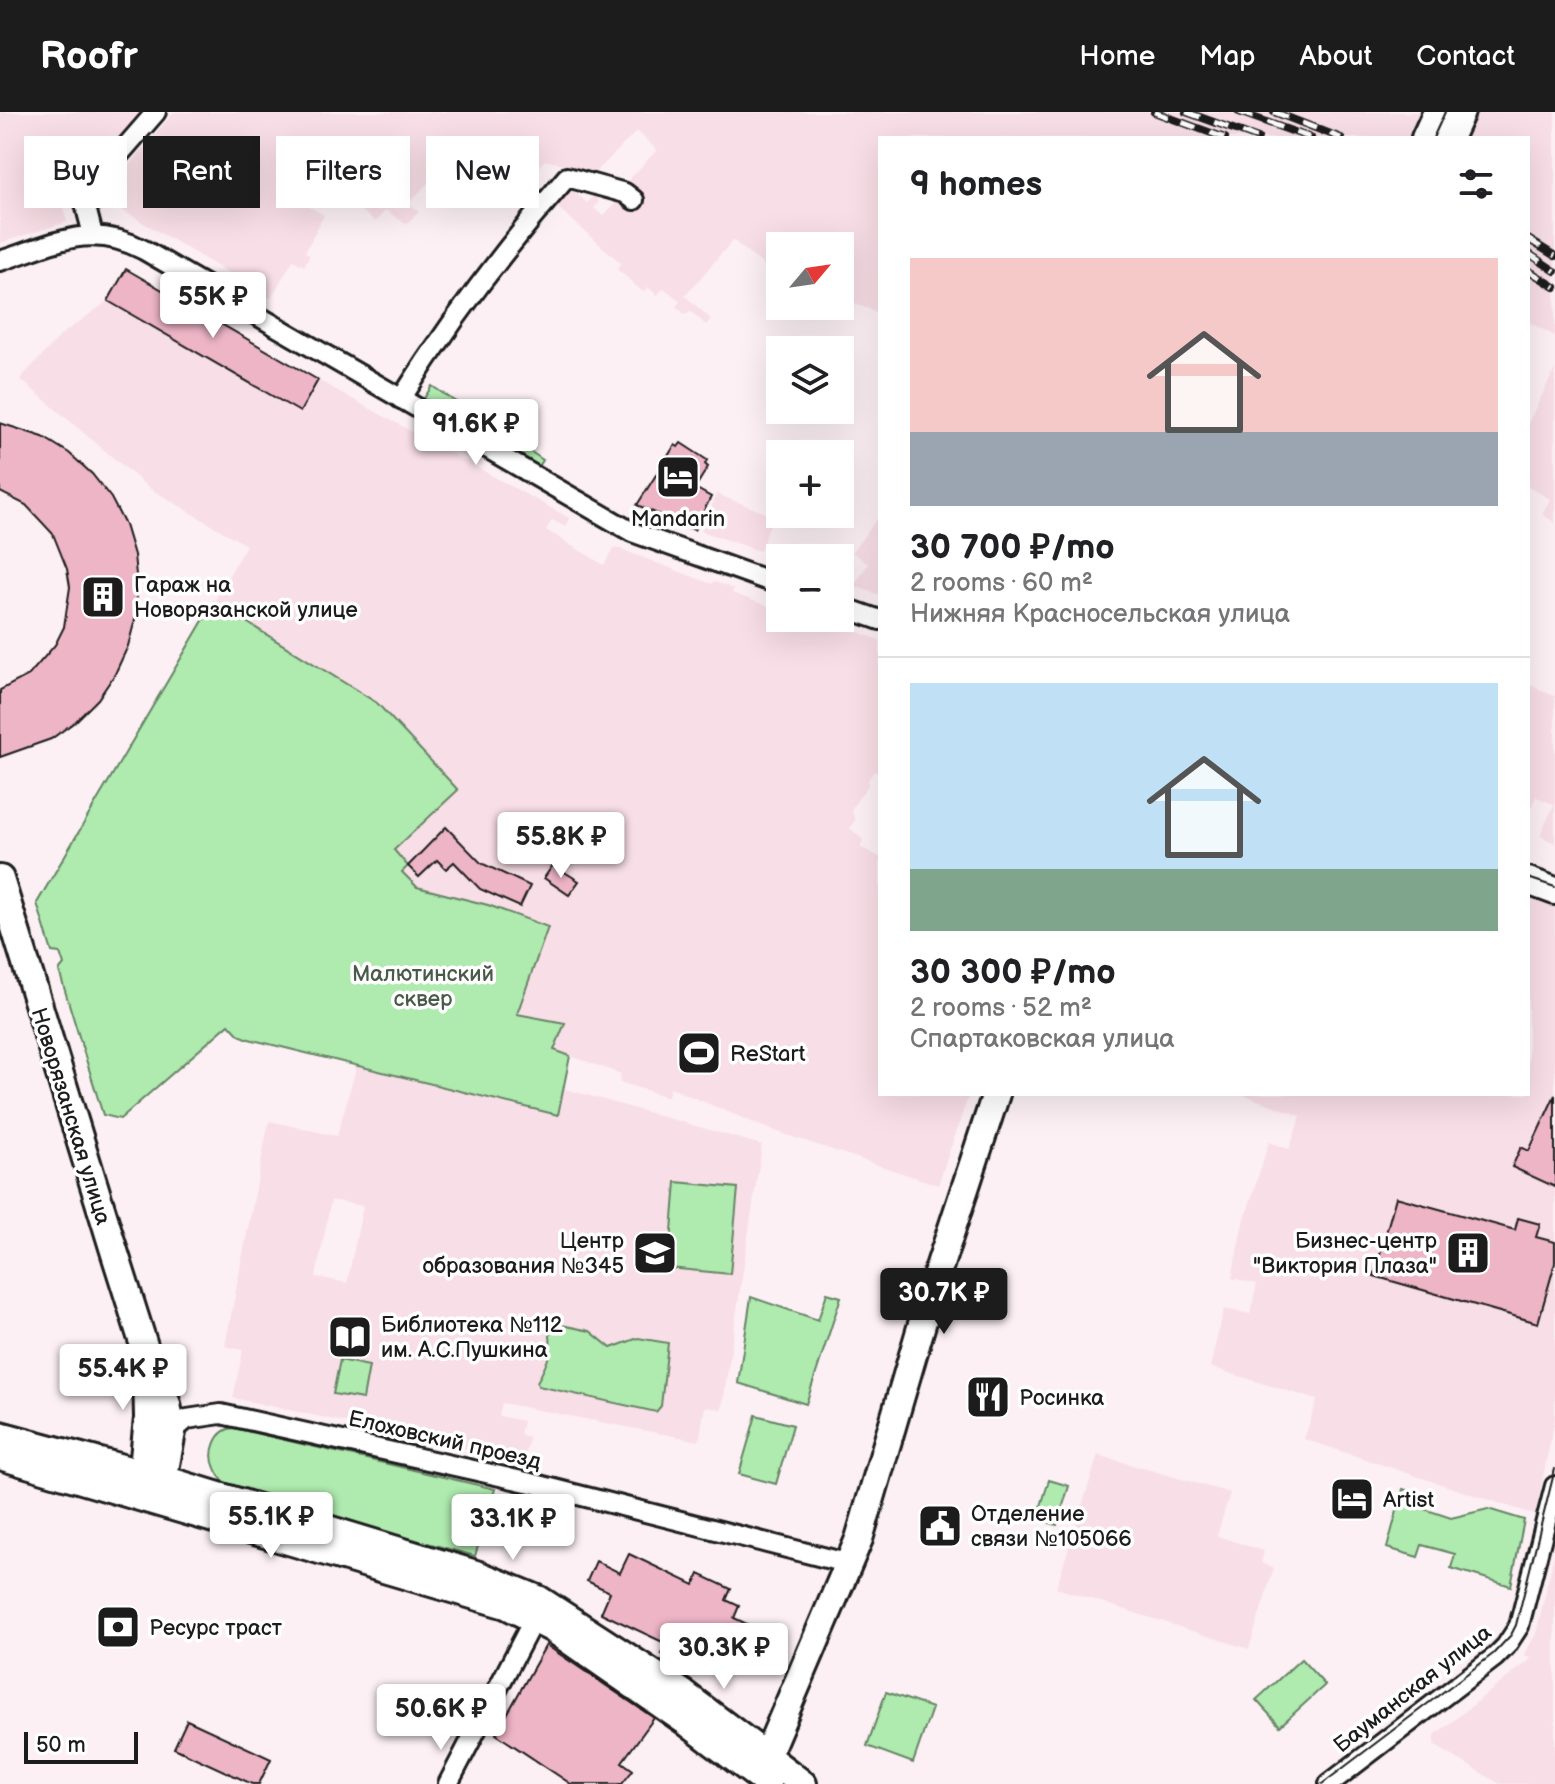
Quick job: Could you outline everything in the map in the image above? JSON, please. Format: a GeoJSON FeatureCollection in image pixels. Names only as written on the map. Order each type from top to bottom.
{"type":"FeatureCollection","features":[{"type":"Feature","properties":{"kind":"street"},"geometry":{"type":"LineString","coordinates":[[93,235],[83,196],[156,112]]}},
{"type":"Feature","properties":{"kind":"street"},"geometry":{"type":"LineString","coordinates":[[1426,136],[1437,112]]}},
{"type":"Feature","properties":{"kind":"street"},"geometry":{"type":"LineString","coordinates":[[1450,136],[1461,112]]}},
{"type":"Feature","properties":{"kind":"street"},"geometry":{"type":"LineString","coordinates":[[401,399],[517,233],[567,177],[625,193],[634,200]]}},
{"type":"Feature","properties":{"kind":"street"},"geometry":{"type":"LineString","coordinates":[[0,261],[93,235],[113,236],[133,244],[632,532],[766,580]]}},
{"type":"Feature","properties":{"kind":"street"},"geometry":{"type":"LineString","coordinates":[[854,611],[878,619]]}},
{"type":"Feature","properties":{"kind":"street","name":"Новорязанская улица"},"geometry":{"type":"LineString","coordinates":[[0,879],[146,1352],[167,1404],[172,1432],[151,1483]]}},
{"type":"Feature","properties":{"kind":"street"},"geometry":{"type":"LineString","coordinates":[[1530,882],[1555,891]]}},
{"type":"Feature","properties":{"kind":"street"},"geometry":{"type":"LineString","coordinates":[[764,1772],[850,1564],[934,1283],[995,1096]]}},
{"type":"Feature","properties":{"kind":"street","name":"Новорязанская улица"},"geometry":{"type":"LineString","coordinates":[[146,1352],[151,1483]]}},
{"type":"Feature","properties":{"kind":"street","name":"Елоховский проезд"},"geometry":{"type":"LineString","coordinates":[[172,1432],[187,1419],[221,1414],[531,1483],[850,1564]]}},
{"type":"Feature","properties":{"kind":"street"},"geometry":{"type":"LineString","coordinates":[[0,1435],[151,1483],[479,1575],[539,1610],[684,1720],[764,1772],[803,1784]]}},
{"type":"Feature","properties":{"kind":"street"},"geometry":{"type":"LineString","coordinates":[[0,1456],[151,1483]]}},
{"type":"Feature","properties":{"kind":"street","name":"Бауманская улица"},"geometry":{"type":"LineString","coordinates":[[1329,1784],[1495,1657],[1514,1637],[1555,1486]]}},
{"type":"Feature","properties":{"kind":"street"},"geometry":{"type":"LineString","coordinates":[[448,1784],[539,1610]]}},
{"type":"Feature","properties":{"kind":"shaded area"},"geometry":{"type":"Polygon","coordinates":[[[0,112],[143,112],[123,136],[24,136],[24,208],[63,208],[67,222],[0,243],[0,112]]]}},
{"type":"Feature","properties":{"kind":"shaded area"},"geometry":{"type":"Polygon","coordinates":[[[174,112],[1555,112],[1555,336],[1530,323],[1530,136],[878,136],[878,312],[854,304],[854,232],[766,232],[766,267],[733,240],[685,296],[711,319],[706,325],[690,311],[686,315],[676,307],[680,301],[664,288],[657,295],[648,287],[643,292],[617,269],[621,263],[555,205],[570,188],[587,203],[594,196],[599,201],[594,208],[603,216],[622,197],[625,184],[657,150],[637,131],[596,172],[545,160],[539,166],[539,136],[426,136],[426,185],[410,202],[410,136],[276,136],[276,208],[311,208],[324,215],[305,252],[310,255],[304,266],[293,260],[271,298],[118,208],[127,208],[127,168],[143,149],[143,208],[260,208],[260,136],[154,136],[174,112]]]}},
{"type":"Feature","properties":{"kind":"shaded area"},"geometry":{"type":"Polygon","coordinates":[[[410,204],[419,212],[406,224],[385,210],[376,222],[357,208],[410,208],[410,204]]]}},
{"type":"Feature","properties":{"kind":"shaded area"},"geometry":{"type":"Polygon","coordinates":[[[108,301],[299,412],[318,380],[569,518],[565,527],[552,520],[546,530],[604,565],[615,547],[712,584],[713,581],[734,589],[732,593],[766,605],[766,632],[854,631],[878,639],[878,772],[874,771],[867,782],[869,784],[851,809],[855,820],[850,828],[863,840],[860,847],[878,856],[878,1096],[968,1096],[938,1185],[766,1128],[671,1088],[667,1097],[619,1082],[621,1074],[554,1050],[517,1015],[488,905],[417,887],[402,871],[394,850],[457,789],[377,703],[214,602],[246,545],[149,488],[20,379],[62,334],[108,301]]]}},
{"type":"Feature","properties":{"kind":"shaded area"},"geometry":{"type":"Polygon","coordinates":[[[1555,369],[1555,523],[1542,514],[1550,499],[1530,488],[1530,419],[1555,369]]]}},
{"type":"Feature","properties":{"kind":"shaded area"},"geometry":{"type":"Polygon","coordinates":[[[717,494],[766,513],[766,528],[769,528],[760,551],[701,531],[717,494]]]}},
{"type":"Feature","properties":{"kind":"shaded area"},"geometry":{"type":"Polygon","coordinates":[[[878,518],[878,594],[854,586],[868,564],[854,554],[854,549],[878,518]]]}},
{"type":"Feature","properties":{"kind":"shaded area"},"geometry":{"type":"Polygon","coordinates":[[[1530,685],[1555,696],[1555,843],[1540,836],[1554,804],[1536,797],[1530,810],[1530,685]]]}},
{"type":"Feature","properties":{"kind":"shaded area"},"geometry":{"type":"Polygon","coordinates":[[[1530,900],[1555,907],[1555,1419],[1535,1515],[1304,1439],[1317,1400],[1210,1367],[1224,1309],[1250,1314],[1257,1284],[1232,1278],[1241,1231],[1269,1142],[1289,1149],[1301,1116],[1246,1096],[1530,1096],[1530,900]]]}},
{"type":"Feature","properties":{"kind":"shaded area"},"geometry":{"type":"Polygon","coordinates":[[[357,1065],[557,1115],[562,1088],[762,1145],[722,1409],[705,1407],[699,1441],[502,1403],[499,1416],[523,1421],[520,1435],[529,1438],[524,1461],[233,1398],[243,1350],[225,1346],[269,1121],[337,1136],[357,1065]],[[331,1200],[316,1277],[347,1283],[363,1206],[331,1200]]]}},
{"type":"Feature","properties":{"kind":"shaded area"},"geometry":{"type":"Polygon","coordinates":[[[1098,1455],[1230,1493],[1217,1536],[1264,1551],[1261,1563],[1274,1568],[1249,1649],[1056,1588],[1098,1455]]]}},
{"type":"Feature","properties":{"kind":"shaded area"},"geometry":{"type":"Polygon","coordinates":[[[1555,1551],[1555,1784],[1500,1784],[1434,1745],[1435,1735],[1532,1658],[1524,1655],[1536,1634],[1555,1551]]]}},
{"type":"Feature","properties":{"kind":"green space"},"geometry":{"type":"Polygon","coordinates":[[[432,386],[543,460],[537,470],[423,400],[432,386]]]}},
{"type":"Feature","properties":{"kind":"green space","name":"Малютинский сквер"},"geometry":{"type":"Polygon","coordinates":[[[214,602],[377,703],[458,790],[394,850],[408,866],[402,872],[417,887],[488,905],[548,927],[517,1014],[565,1023],[554,1050],[570,1056],[558,1115],[249,1039],[239,1035],[229,1024],[120,1119],[103,1115],[59,971],[64,965],[60,953],[52,952],[37,903],[214,602]]]}},
{"type":"Feature","properties":{"kind":"green space"},"geometry":{"type":"Polygon","coordinates":[[[676,1182],[738,1188],[730,1274],[669,1268],[676,1182]]]}},
{"type":"Feature","properties":{"kind":"green space"},"geometry":{"type":"Polygon","coordinates":[[[827,1293],[841,1297],[806,1404],[738,1383],[751,1297],[818,1320],[827,1293]]]}},
{"type":"Feature","properties":{"kind":"green space"},"geometry":{"type":"Polygon","coordinates":[[[548,1324],[590,1331],[611,1348],[638,1338],[668,1343],[661,1406],[656,1412],[538,1386],[549,1354],[548,1324]]]}},
{"type":"Feature","properties":{"kind":"green space"},"geometry":{"type":"Polygon","coordinates":[[[340,1360],[369,1366],[363,1399],[333,1394],[340,1360]]]}},
{"type":"Feature","properties":{"kind":"green space"},"geometry":{"type":"Polygon","coordinates":[[[756,1415],[793,1425],[776,1484],[739,1474],[756,1415]]]}},
{"type":"Feature","properties":{"kind":"green space"},"geometry":{"type":"Polygon","coordinates":[[[233,1428],[495,1489],[475,1556],[236,1491],[219,1475],[212,1456],[218,1438],[233,1428]]]}},
{"type":"Feature","properties":{"kind":"green space"},"geometry":{"type":"Polygon","coordinates":[[[1049,1480],[1069,1486],[1057,1525],[1037,1519],[1049,1480]]]}},
{"type":"Feature","properties":{"kind":"green space"},"geometry":{"type":"Polygon","coordinates":[[[1403,1489],[1410,1491],[1424,1509],[1451,1518],[1488,1509],[1524,1520],[1511,1586],[1451,1568],[1455,1554],[1422,1545],[1418,1557],[1387,1548],[1403,1489]]]}},
{"type":"Feature","properties":{"kind":"green space"},"geometry":{"type":"Polygon","coordinates":[[[1301,1659],[1325,1685],[1280,1726],[1256,1700],[1301,1659]]]}},
{"type":"Feature","properties":{"kind":"green space"},"geometry":{"type":"Polygon","coordinates":[[[886,1692],[932,1708],[913,1763],[867,1746],[886,1692]]]}},
{"type":"Feature","properties":{"kind":"building"},"geometry":{"type":"Polygon","coordinates":[[[126,269],[318,380],[300,412],[108,301],[126,269]]]}},
{"type":"Feature","properties":{"kind":"building","name":"Гараж на Новорязанской улице"},"geometry":{"type":"Polygon","coordinates":[[[0,423],[43,437],[69,453],[92,474],[111,498],[125,525],[134,555],[137,585],[136,616],[128,646],[115,674],[98,699],[76,721],[51,739],[0,757],[0,690],[29,675],[55,645],[64,627],[70,587],[67,569],[53,534],[26,505],[0,492],[0,423]]]}},
{"type":"Feature","properties":{"kind":"building","name":"Mandarin"},"geometry":{"type":"Polygon","coordinates":[[[681,443],[707,460],[705,464],[708,467],[695,488],[711,497],[694,530],[637,505],[675,445],[678,447],[681,443]]]}},
{"type":"Feature","properties":{"kind":"building"},"geometry":{"type":"Polygon","coordinates":[[[446,827],[481,863],[530,886],[520,907],[480,889],[454,862],[446,869],[437,860],[419,877],[408,866],[446,827]]]}},
{"type":"Feature","properties":{"kind":"building"},"geometry":{"type":"Polygon","coordinates":[[[553,865],[579,881],[569,895],[544,878],[553,865]]]}},
{"type":"Feature","properties":{"kind":"building"},"geometry":{"type":"Polygon","coordinates":[[[1555,1095],[1555,1187],[1512,1167],[1521,1147],[1529,1151],[1555,1095]]]}},
{"type":"Feature","properties":{"kind":"building","name":"Бизнес-центр \"Виктория Плаза\""},"geometry":{"type":"Polygon","coordinates":[[[1396,1197],[1515,1230],[1518,1218],[1540,1224],[1536,1237],[1555,1242],[1555,1263],[1538,1323],[1374,1276],[1396,1197]]]}},
{"type":"Feature","properties":{"kind":"building"},"geometry":{"type":"Polygon","coordinates":[[[629,1554],[694,1585],[699,1574],[731,1589],[726,1600],[739,1606],[734,1618],[747,1624],[731,1658],[718,1651],[711,1665],[698,1658],[694,1668],[662,1654],[667,1644],[601,1613],[610,1592],[587,1581],[596,1561],[620,1573],[629,1554]]]}},
{"type":"Feature","properties":{"kind":"building"},"geometry":{"type":"Polygon","coordinates":[[[546,1645],[654,1718],[622,1762],[633,1770],[622,1784],[571,1784],[496,1734],[546,1645]]]}},
{"type":"Feature","properties":{"kind":"building"},"geometry":{"type":"Polygon","coordinates":[[[187,1720],[271,1759],[259,1784],[252,1784],[174,1748],[187,1720]]]}},
{"type":"Feature","properties":{"kind":"tram line"},"geometry":{"type":"LineString","coordinates":[[1434,136],[1445,112]]}},
{"type":"Feature","properties":{"kind":"tram line"},"geometry":{"type":"LineString","coordinates":[[1530,879],[1555,887]]}},
{"type":"Feature","properties":{"kind":"tram line"},"geometry":{"type":"LineString","coordinates":[[1322,1784],[1493,1654],[1511,1635],[1555,1469]]}},
{"type":"Feature","properties":{"kind":"railway"},"geometry":{"type":"LineString","coordinates":[[1154,112],[1220,136]]}},
{"type":"Feature","properties":{"kind":"railway"},"geometry":{"type":"LineString","coordinates":[[1186,112],[1252,136]]}},
{"type":"Feature","properties":{"kind":"railway"},"geometry":{"type":"LineString","coordinates":[[1239,112],[1305,136]]}},
{"type":"Feature","properties":{"kind":"railway"},"geometry":{"type":"LineString","coordinates":[[1274,112],[1336,136]]}},
{"type":"Feature","properties":{"kind":"railway"},"geometry":{"type":"LineString","coordinates":[[1530,240],[1555,256]]}},
{"type":"Feature","properties":{"kind":"railway"},"geometry":{"type":"LineString","coordinates":[[1530,254],[1555,271]]}},
{"type":"Feature","properties":{"kind":"railway"},"geometry":{"type":"LineString","coordinates":[[1530,271],[1555,287]]}},
{"type":"Feature","properties":{"kind":"place","name":"Mandarin"},"geometry":{"type":"Point","coordinates":[678,477]}},
{"type":"Feature","properties":{"kind":"place","name":"Гараж на Новорязанской улице"},"geometry":{"type":"Point","coordinates":[103,597]}},
{"type":"Feature","properties":{"kind":"place","name":"ReStart"},"geometry":{"type":"Point","coordinates":[699,1053]}},
{"type":"Feature","properties":{"kind":"place","name":"Центр образования №345"},"geometry":{"type":"Point","coordinates":[655,1253]}},
{"type":"Feature","properties":{"kind":"place","name":"Бизнес-центр \"Виктория Плаза\""},"geometry":{"type":"Point","coordinates":[1468,1253]}},
{"type":"Feature","properties":{"kind":"place","name":"Библиотека №112 им. А.С.Пушкина"},"geometry":{"type":"Point","coordinates":[350,1337]}},
{"type":"Feature","properties":{"kind":"place","name":"Росинка"},"geometry":{"type":"Point","coordinates":[988,1397]}},
{"type":"Feature","properties":{"kind":"place","name":"Artist"},"geometry":{"type":"Point","coordinates":[1352,1499]}},
{"type":"Feature","properties":{"kind":"place","name":"Отделение связи №105066"},"geometry":{"type":"Point","coordinates":[940,1526]}},
{"type":"Feature","properties":{"kind":"place","name":"Ресурс траст"},"geometry":{"type":"Point","coordinates":[118,1627]}}]}
